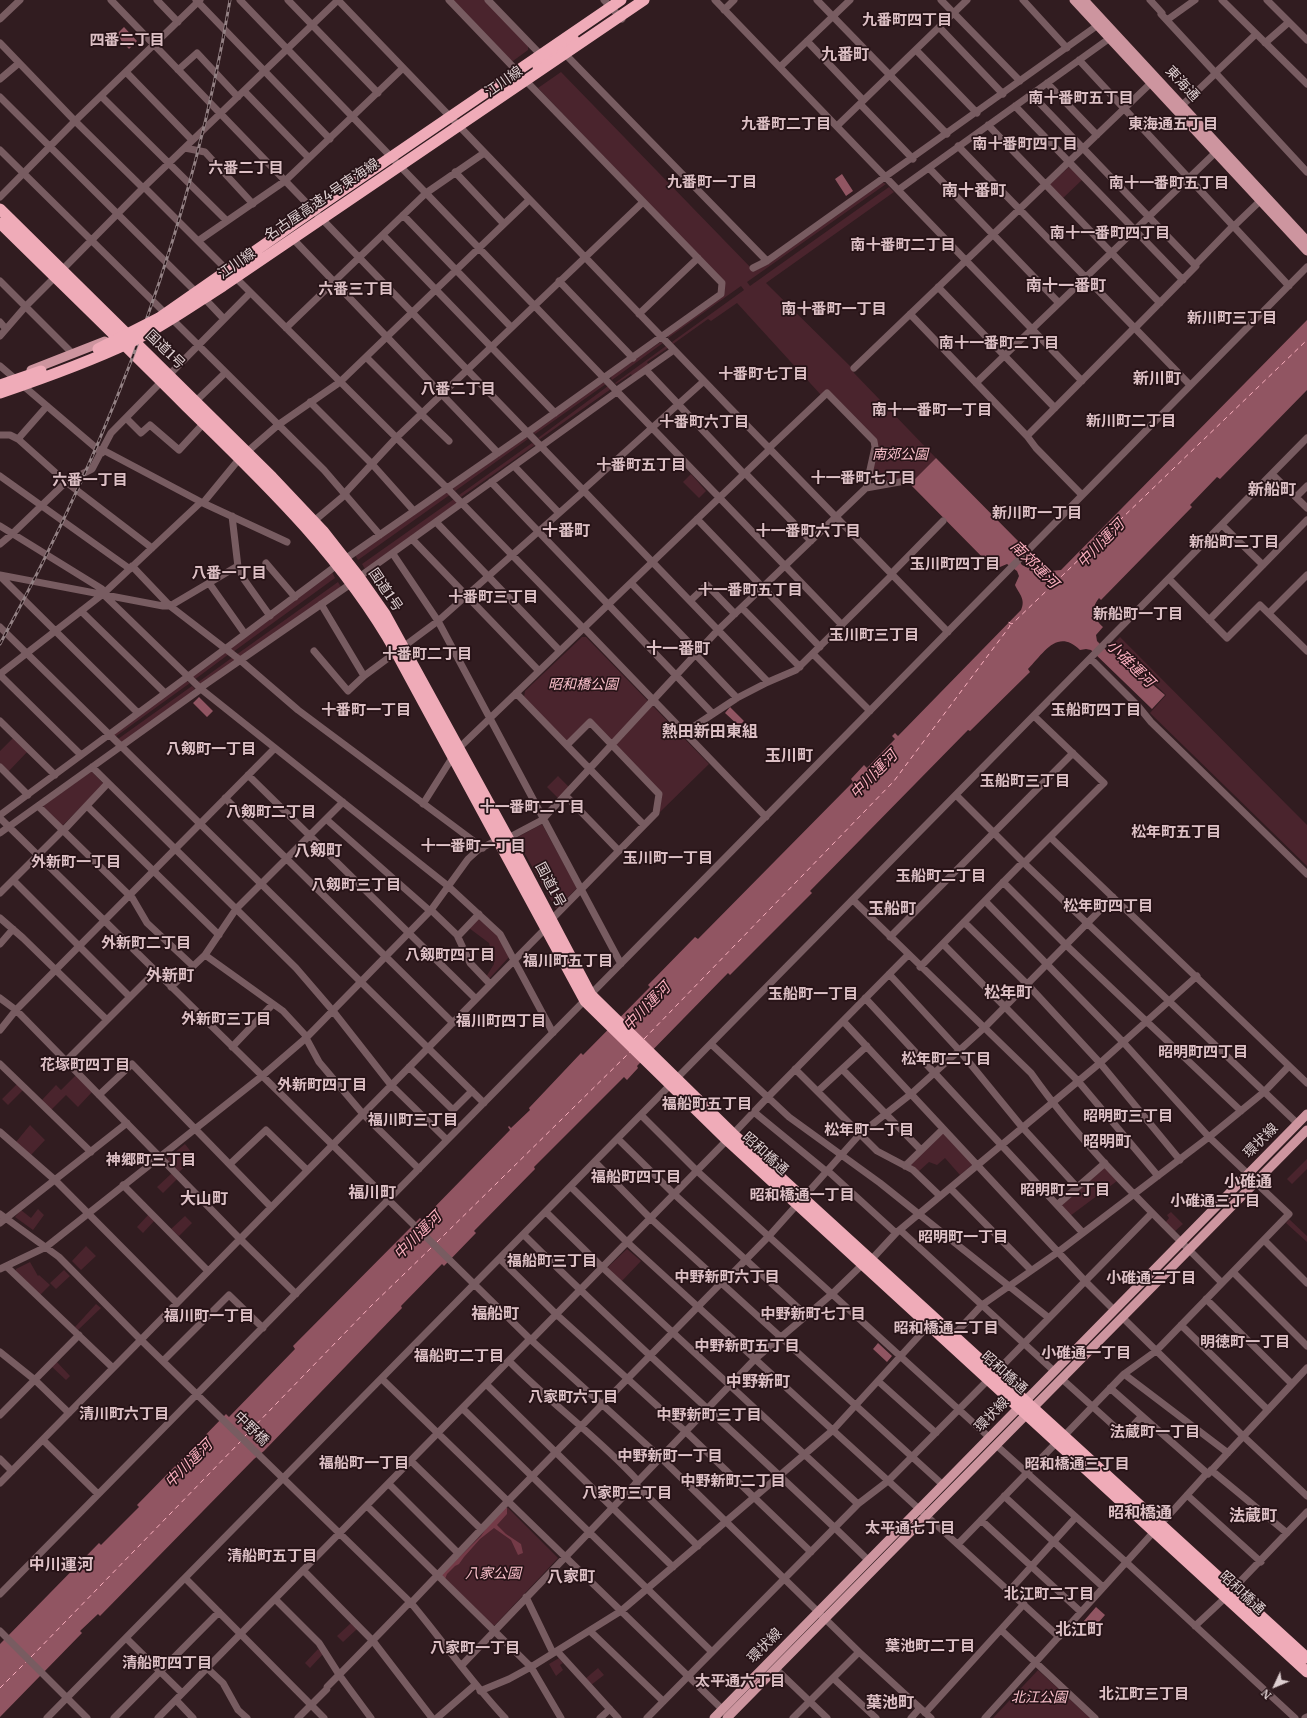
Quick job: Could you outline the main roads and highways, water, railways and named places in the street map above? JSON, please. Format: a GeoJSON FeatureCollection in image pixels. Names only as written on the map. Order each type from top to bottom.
{"type":"FeatureCollection","features":[{"type":"Feature","properties":{"kind":"highway","name":"名古屋高速4号東海線"},"geometry":{"type":"LineString","coordinates":[[0,383],[65,362],[98,349],[159,318],[513,72],[621,0]]}},
{"type":"Feature","properties":{"kind":"highway"},"geometry":{"type":"LineString","coordinates":[[511,95],[526,77],[574,40],[632,0]]}},
{"type":"Feature","properties":{"kind":"highway","name":"名古屋高速4号東海線"},"geometry":{"type":"LineString","coordinates":[[0,393],[101,355],[132,342],[163,325],[229,282],[644,0]]}},
{"type":"Feature","properties":{"kind":"highway"},"geometry":{"type":"LineString","coordinates":[[190,291],[230,274],[509,82],[513,72]]}},
{"type":"Feature","properties":{"kind":"highway","name":"国道1号"},"geometry":{"type":"LineString","coordinates":[[0,209],[59,274]]}},
{"type":"Feature","properties":{"kind":"highway","name":"国道1号"},"geometry":{"type":"LineString","coordinates":[[0,223],[59,274],[121,334],[165,378],[204,423],[244,455],[314,521],[355,580],[385,614],[399,649],[452,758],[503,839]]}},
{"type":"Feature","properties":{"kind":"highway"},"geometry":{"type":"LineString","coordinates":[[0,383],[13,377]]}},
{"type":"Feature","properties":{"kind":"highway","name":"国道1号"},"geometry":{"type":"LineString","coordinates":[[165,378],[196,401],[290,509],[342,562]]}},
{"type":"Feature","properties":{"kind":"highway","name":"国道1号"},"geometry":{"type":"LineString","coordinates":[[399,649],[459,748],[503,839],[588,998],[650,1059]]}},
{"type":"Feature","properties":{"kind":"highway","name":"昭和橋通"},"geometry":{"type":"LineString","coordinates":[[650,1059],[730,1137],[867,1262],[953,1336],[992,1376],[1156,1528],[1229,1594],[1307,1658]]}},
{"type":"Feature","properties":{"kind":"highway","name":"昭和橋通"},"geometry":{"type":"LineString","coordinates":[[867,1262],[929,1325],[992,1376]]}},
{"type":"Feature","properties":{"kind":"highway","name":"昭和橋通"},"geometry":{"type":"LineString","coordinates":[[1229,1594],[1307,1672]]}},
{"type":"Feature","properties":{"kind":"main road","name":"江川線"},"geometry":{"type":"LineString","coordinates":[[230,274],[295,241],[325,222],[650,0]]}},
{"type":"Feature","properties":{"kind":"main road"},"geometry":{"type":"LineString","coordinates":[[1074,0],[1110,38],[1154,80],[1218,150],[1260,201],[1307,251]]}},
{"type":"Feature","properties":{"kind":"main road","name":"東海通"},"geometry":{"type":"LineString","coordinates":[[1084,0],[1154,80],[1182,105],[1218,150],[1307,241]]}},
{"type":"Feature","properties":{"kind":"main road","name":"江川線"},"geometry":{"type":"LineString","coordinates":[[0,396],[76,369],[132,345],[175,322],[207,301],[230,274],[309,206],[513,72],[610,2]]}},
{"type":"Feature","properties":{"kind":"main road"},"geometry":{"type":"LineString","coordinates":[[13,377],[121,334],[162,311],[190,291]]}},
{"type":"Feature","properties":{"kind":"main road","name":"環状線"},"geometry":{"type":"LineString","coordinates":[[1026,1408],[1054,1371],[1307,1114]]}},
{"type":"Feature","properties":{"kind":"main road","name":"環状線"},"geometry":{"type":"LineString","coordinates":[[714,1718],[919,1509],[993,1441],[1026,1408],[1062,1379],[1307,1130]]}},
{"type":"Feature","properties":{"kind":"main road","name":"環状線"},"geometry":{"type":"LineString","coordinates":[[728,1718],[927,1516],[993,1441]]}},
{"type":"Feature","properties":{"kind":"water"},"geometry":{"type":"Polygon","coordinates":[[[124,27],[137,41],[129,49],[116,35],[124,27]]]}},
{"type":"Feature","properties":{"kind":"water"},"geometry":{"type":"Polygon","coordinates":[[[842,174],[853,191],[846,196],[835,179],[842,174]]]}},
{"type":"Feature","properties":{"kind":"water","name":"南郊運河"},"geometry":{"type":"Polygon","coordinates":[[[1307,320],[1307,390],[1220,479],[1217,477],[1190,505],[1192,507],[1101,600],[1099,598],[1094,606],[1095,617],[1103,627],[1096,635],[1097,641],[1107,651],[1119,656],[1165,695],[1152,709],[1091,650],[1080,650],[1072,644],[1064,641],[1051,645],[1045,650],[1028,669],[1030,672],[970,731],[968,730],[810,891],[812,893],[730,975],[728,973],[637,1066],[638,1068],[627,1080],[624,1077],[534,1167],[535,1169],[474,1231],[476,1233],[444,1266],[442,1264],[401,1306],[402,1308],[264,1451],[254,1459],[100,1616],[98,1614],[80,1631],[82,1633],[0,1717],[0,1644],[99,1543],[101,1545],[139,1507],[137,1505],[226,1414],[229,1417],[295,1349],[293,1346],[420,1218],[422,1220],[510,1130],[508,1127],[509,1126],[511,1128],[530,1110],[529,1108],[581,1053],[583,1055],[650,987],[648,985],[695,937],[698,939],[853,782],[851,779],[864,765],[867,768],[895,739],[892,736],[895,733],[898,736],[1021,610],[1023,603],[1015,585],[1019,576],[1017,571],[1007,564],[993,568],[910,484],[936,458],[1019,542],[1017,544],[1018,550],[1015,555],[1022,565],[1028,568],[1037,563],[1051,571],[1061,570],[1307,320]]]}},
{"type":"Feature","properties":{"kind":"water"},"geometry":{"type":"Polygon","coordinates":[[[199,697],[213,711],[207,717],[193,703],[199,697]]]}},
{"type":"Feature","properties":{"kind":"water"},"geometry":{"type":"Polygon","coordinates":[[[730,707],[744,721],[739,726],[725,713],[730,707]]]}},
{"type":"Feature","properties":{"kind":"water"},"geometry":{"type":"Polygon","coordinates":[[[878,1343],[892,1356],[887,1362],[873,1349],[878,1343]]]}},
{"type":"Feature","properties":{"kind":"water"},"geometry":{"type":"Polygon","coordinates":[[[1096,1607],[1105,1615],[1092,1630],[1083,1622],[1096,1607]]]}},
{"type":"Feature","properties":{"kind":"railway"},"geometry":{"type":"LineString","coordinates":[[0,644],[40,568],[77,490],[111,411],[142,331],[170,250],[194,168],[214,84],[230,0]]}},
{"type":"Feature","properties":{"kind":"district","name":"九番町四丁目"},"geometry":{"type":"Point","coordinates":[907,21]}},
{"type":"Feature","properties":{"kind":"district","name":"四番二丁目"},"geometry":{"type":"Point","coordinates":[127,41]}},
{"type":"Feature","properties":{"kind":"district","name":"九番町"},"geometry":{"type":"Point","coordinates":[845,55]}},
{"type":"Feature","properties":{"kind":"district","name":"南十番町五丁目"},"geometry":{"type":"Point","coordinates":[1081,99]}},
{"type":"Feature","properties":{"kind":"district","name":"九番町二丁目"},"geometry":{"type":"Point","coordinates":[786,125]}},
{"type":"Feature","properties":{"kind":"district","name":"東海通五丁目"},"geometry":{"type":"Point","coordinates":[1173,125]}},
{"type":"Feature","properties":{"kind":"district","name":"南十番町四丁目"},"geometry":{"type":"Point","coordinates":[1025,145]}},
{"type":"Feature","properties":{"kind":"district","name":"六番二丁目"},"geometry":{"type":"Point","coordinates":[246,169]}},
{"type":"Feature","properties":{"kind":"district","name":"九番町一丁目"},"geometry":{"type":"Point","coordinates":[712,183]}},
{"type":"Feature","properties":{"kind":"district","name":"南十一番町五丁目"},"geometry":{"type":"Point","coordinates":[1169,184]}},
{"type":"Feature","properties":{"kind":"district","name":"南十番町"},"geometry":{"type":"Point","coordinates":[974,191]}},
{"type":"Feature","properties":{"kind":"district","name":"南十一番町四丁目"},"geometry":{"type":"Point","coordinates":[1110,234]}},
{"type":"Feature","properties":{"kind":"district","name":"南十番町二丁目"},"geometry":{"type":"Point","coordinates":[903,246]}},
{"type":"Feature","properties":{"kind":"district","name":"南十一番町"},"geometry":{"type":"Point","coordinates":[1066,286]}},
{"type":"Feature","properties":{"kind":"district","name":"六番三丁目"},"geometry":{"type":"Point","coordinates":[356,290]}},
{"type":"Feature","properties":{"kind":"district","name":"南十番町一丁目"},"geometry":{"type":"Point","coordinates":[834,310]}},
{"type":"Feature","properties":{"kind":"district","name":"新川町三丁目"},"geometry":{"type":"Point","coordinates":[1232,319]}},
{"type":"Feature","properties":{"kind":"district","name":"南十一番町二丁目"},"geometry":{"type":"Point","coordinates":[999,344]}},
{"type":"Feature","properties":{"kind":"district","name":"十番町七丁目"},"geometry":{"type":"Point","coordinates":[763,375]}},
{"type":"Feature","properties":{"kind":"district","name":"新川町"},"geometry":{"type":"Point","coordinates":[1157,379]}},
{"type":"Feature","properties":{"kind":"district","name":"八番二丁目"},"geometry":{"type":"Point","coordinates":[458,390]}},
{"type":"Feature","properties":{"kind":"district","name":"南十一番町一丁目"},"geometry":{"type":"Point","coordinates":[932,411]}},
{"type":"Feature","properties":{"kind":"district","name":"新川町二丁目"},"geometry":{"type":"Point","coordinates":[1131,422]}},
{"type":"Feature","properties":{"kind":"district","name":"十番町六丁目"},"geometry":{"type":"Point","coordinates":[704,423]}},
{"type":"Feature","properties":{"kind":"district","name":"十番町五丁目"},"geometry":{"type":"Point","coordinates":[641,466]}},
{"type":"Feature","properties":{"kind":"district","name":"十一番町七丁目"},"geometry":{"type":"Point","coordinates":[863,479]}},
{"type":"Feature","properties":{"kind":"district","name":"六番一丁目"},"geometry":{"type":"Point","coordinates":[90,481]}},
{"type":"Feature","properties":{"kind":"district","name":"新船町"},"geometry":{"type":"Point","coordinates":[1272,490]}},
{"type":"Feature","properties":{"kind":"district","name":"新川町一丁目"},"geometry":{"type":"Point","coordinates":[1037,514]}},
{"type":"Feature","properties":{"kind":"district","name":"十番町"},"geometry":{"type":"Point","coordinates":[566,531]}},
{"type":"Feature","properties":{"kind":"district","name":"十一番町六丁目"},"geometry":{"type":"Point","coordinates":[808,532]}},
{"type":"Feature","properties":{"kind":"district","name":"新船町二丁目"},"geometry":{"type":"Point","coordinates":[1234,543]}},
{"type":"Feature","properties":{"kind":"district","name":"玉川町四丁目"},"geometry":{"type":"Point","coordinates":[955,565]}},
{"type":"Feature","properties":{"kind":"district","name":"八番一丁目"},"geometry":{"type":"Point","coordinates":[229,574]}},
{"type":"Feature","properties":{"kind":"district","name":"十一番町五丁目"},"geometry":{"type":"Point","coordinates":[750,591]}},
{"type":"Feature","properties":{"kind":"district","name":"十番町三丁目"},"geometry":{"type":"Point","coordinates":[493,598]}},
{"type":"Feature","properties":{"kind":"district","name":"新船町一丁目"},"geometry":{"type":"Point","coordinates":[1138,615]}},
{"type":"Feature","properties":{"kind":"district","name":"玉川町三丁目"},"geometry":{"type":"Point","coordinates":[874,636]}},
{"type":"Feature","properties":{"kind":"district","name":"十一番町"},"geometry":{"type":"Point","coordinates":[678,649]}},
{"type":"Feature","properties":{"kind":"district","name":"十番町二丁目"},"geometry":{"type":"Point","coordinates":[427,655]}},
{"type":"Feature","properties":{"kind":"district","name":"十番町一丁目"},"geometry":{"type":"Point","coordinates":[366,711]}},
{"type":"Feature","properties":{"kind":"district","name":"玉船町四丁目"},"geometry":{"type":"Point","coordinates":[1096,711]}},
{"type":"Feature","properties":{"kind":"district","name":"熱田新田東組"},"geometry":{"type":"Point","coordinates":[710,732]}},
{"type":"Feature","properties":{"kind":"district","name":"八剱町一丁目"},"geometry":{"type":"Point","coordinates":[211,750]}},
{"type":"Feature","properties":{"kind":"district","name":"玉川町"},"geometry":{"type":"Point","coordinates":[789,756]}},
{"type":"Feature","properties":{"kind":"district","name":"玉船町三丁目"},"geometry":{"type":"Point","coordinates":[1025,782]}},
{"type":"Feature","properties":{"kind":"district","name":"十一番町二丁目"},"geometry":{"type":"Point","coordinates":[532,808]}},
{"type":"Feature","properties":{"kind":"district","name":"八剱町二丁目"},"geometry":{"type":"Point","coordinates":[271,813]}},
{"type":"Feature","properties":{"kind":"district","name":"松年町五丁目"},"geometry":{"type":"Point","coordinates":[1176,833]}},
{"type":"Feature","properties":{"kind":"district","name":"十一番町一丁目"},"geometry":{"type":"Point","coordinates":[473,847]}},
{"type":"Feature","properties":{"kind":"district","name":"八剱町"},"geometry":{"type":"Point","coordinates":[318,851]}},
{"type":"Feature","properties":{"kind":"district","name":"玉川町一丁目"},"geometry":{"type":"Point","coordinates":[668,859]}},
{"type":"Feature","properties":{"kind":"district","name":"外新町一丁目"},"geometry":{"type":"Point","coordinates":[76,863]}},
{"type":"Feature","properties":{"kind":"district","name":"玉船町二丁目"},"geometry":{"type":"Point","coordinates":[941,877]}},
{"type":"Feature","properties":{"kind":"district","name":"八剱町三丁目"},"geometry":{"type":"Point","coordinates":[356,886]}},
{"type":"Feature","properties":{"kind":"district","name":"松年町四丁目"},"geometry":{"type":"Point","coordinates":[1108,907]}},
{"type":"Feature","properties":{"kind":"district","name":"玉船町"},"geometry":{"type":"Point","coordinates":[892,909]}},
{"type":"Feature","properties":{"kind":"district","name":"外新町二丁目"},"geometry":{"type":"Point","coordinates":[146,944]}},
{"type":"Feature","properties":{"kind":"district","name":"八剱町四丁目"},"geometry":{"type":"Point","coordinates":[450,956]}},
{"type":"Feature","properties":{"kind":"district","name":"福川町五丁目"},"geometry":{"type":"Point","coordinates":[568,962]}},
{"type":"Feature","properties":{"kind":"district","name":"外新町"},"geometry":{"type":"Point","coordinates":[170,976]}},
{"type":"Feature","properties":{"kind":"district","name":"松年町"},"geometry":{"type":"Point","coordinates":[1008,993]}},
{"type":"Feature","properties":{"kind":"district","name":"玉船町一丁目"},"geometry":{"type":"Point","coordinates":[813,995]}},
{"type":"Feature","properties":{"kind":"district","name":"外新町三丁目"},"geometry":{"type":"Point","coordinates":[226,1020]}},
{"type":"Feature","properties":{"kind":"district","name":"福川町四丁目"},"geometry":{"type":"Point","coordinates":[501,1022]}},
{"type":"Feature","properties":{"kind":"district","name":"昭明町四丁目"},"geometry":{"type":"Point","coordinates":[1203,1053]}},
{"type":"Feature","properties":{"kind":"district","name":"松年町二丁目"},"geometry":{"type":"Point","coordinates":[946,1060]}},
{"type":"Feature","properties":{"kind":"district","name":"花塚町四丁目"},"geometry":{"type":"Point","coordinates":[85,1066]}},
{"type":"Feature","properties":{"kind":"district","name":"外新町四丁目"},"geometry":{"type":"Point","coordinates":[322,1086]}},
{"type":"Feature","properties":{"kind":"district","name":"福船町五丁目"},"geometry":{"type":"Point","coordinates":[707,1105]}},
{"type":"Feature","properties":{"kind":"district","name":"昭明町三丁目"},"geometry":{"type":"Point","coordinates":[1128,1117]}},
{"type":"Feature","properties":{"kind":"district","name":"福川町三丁目"},"geometry":{"type":"Point","coordinates":[413,1121]}},
{"type":"Feature","properties":{"kind":"district","name":"松年町一丁目"},"geometry":{"type":"Point","coordinates":[869,1131]}},
{"type":"Feature","properties":{"kind":"district","name":"昭明町"},"geometry":{"type":"Point","coordinates":[1107,1142]}},
{"type":"Feature","properties":{"kind":"district","name":"神郷町三丁目"},"geometry":{"type":"Point","coordinates":[151,1161]}},
{"type":"Feature","properties":{"kind":"district","name":"福船町四丁目"},"geometry":{"type":"Point","coordinates":[636,1178]}},
{"type":"Feature","properties":{"kind":"district","name":"小碓通"},"geometry":{"type":"Point","coordinates":[1248,1182]}},
{"type":"Feature","properties":{"kind":"district","name":"昭明町二丁目"},"geometry":{"type":"Point","coordinates":[1065,1191]}},
{"type":"Feature","properties":{"kind":"district","name":"福川町"},"geometry":{"type":"Point","coordinates":[372,1193]}},
{"type":"Feature","properties":{"kind":"district","name":"昭和橋通一丁目"},"geometry":{"type":"Point","coordinates":[802,1196]}},
{"type":"Feature","properties":{"kind":"district","name":"大山町"},"geometry":{"type":"Point","coordinates":[204,1199]}},
{"type":"Feature","properties":{"kind":"district","name":"小碓通三丁目"},"geometry":{"type":"Point","coordinates":[1215,1202]}},
{"type":"Feature","properties":{"kind":"district","name":"昭明町一丁目"},"geometry":{"type":"Point","coordinates":[963,1238]}},
{"type":"Feature","properties":{"kind":"district","name":"福船町三丁目"},"geometry":{"type":"Point","coordinates":[552,1262]}},
{"type":"Feature","properties":{"kind":"district","name":"中野新町六丁目"},"geometry":{"type":"Point","coordinates":[727,1278]}},
{"type":"Feature","properties":{"kind":"district","name":"小碓通二丁目"},"geometry":{"type":"Point","coordinates":[1151,1279]}},
{"type":"Feature","properties":{"kind":"district","name":"福船町"},"geometry":{"type":"Point","coordinates":[495,1314]}},
{"type":"Feature","properties":{"kind":"district","name":"中野新町七丁目"},"geometry":{"type":"Point","coordinates":[813,1315]}},
{"type":"Feature","properties":{"kind":"district","name":"福川町一丁目"},"geometry":{"type":"Point","coordinates":[209,1317]}},
{"type":"Feature","properties":{"kind":"district","name":"昭和橋通二丁目"},"geometry":{"type":"Point","coordinates":[946,1329]}},
{"type":"Feature","properties":{"kind":"district","name":"明徳町一丁目"},"geometry":{"type":"Point","coordinates":[1245,1343]}},
{"type":"Feature","properties":{"kind":"district","name":"中野新町五丁目"},"geometry":{"type":"Point","coordinates":[747,1347]}},
{"type":"Feature","properties":{"kind":"district","name":"小碓通一丁目"},"geometry":{"type":"Point","coordinates":[1086,1354]}},
{"type":"Feature","properties":{"kind":"district","name":"福船町二丁目"},"geometry":{"type":"Point","coordinates":[459,1357]}},
{"type":"Feature","properties":{"kind":"district","name":"中野新町"},"geometry":{"type":"Point","coordinates":[758,1382]}},
{"type":"Feature","properties":{"kind":"district","name":"八家町六丁目"},"geometry":{"type":"Point","coordinates":[573,1398]}},
{"type":"Feature","properties":{"kind":"district","name":"清川町六丁目"},"geometry":{"type":"Point","coordinates":[124,1415]}},
{"type":"Feature","properties":{"kind":"district","name":"中野新町三丁目"},"geometry":{"type":"Point","coordinates":[709,1416]}},
{"type":"Feature","properties":{"kind":"district","name":"法蔵町一丁目"},"geometry":{"type":"Point","coordinates":[1155,1433]}},
{"type":"Feature","properties":{"kind":"district","name":"中野新町一丁目"},"geometry":{"type":"Point","coordinates":[670,1457]}},
{"type":"Feature","properties":{"kind":"district","name":"福船町一丁目"},"geometry":{"type":"Point","coordinates":[364,1464]}},
{"type":"Feature","properties":{"kind":"district","name":"昭和橋通三丁目"},"geometry":{"type":"Point","coordinates":[1077,1465]}},
{"type":"Feature","properties":{"kind":"district","name":"中野新町二丁目"},"geometry":{"type":"Point","coordinates":[733,1482]}},
{"type":"Feature","properties":{"kind":"district","name":"八家町三丁目"},"geometry":{"type":"Point","coordinates":[627,1494]}},
{"type":"Feature","properties":{"kind":"district","name":"昭和橋通"},"geometry":{"type":"Point","coordinates":[1140,1513]}},
{"type":"Feature","properties":{"kind":"district","name":"法蔵町"},"geometry":{"type":"Point","coordinates":[1253,1516]}},
{"type":"Feature","properties":{"kind":"district","name":"太平通七丁目"},"geometry":{"type":"Point","coordinates":[910,1529]}},
{"type":"Feature","properties":{"kind":"district","name":"清船町五丁目"},"geometry":{"type":"Point","coordinates":[272,1557]}},
{"type":"Feature","properties":{"kind":"district","name":"中川運河"},"geometry":{"type":"Point","coordinates":[61,1565]}},
{"type":"Feature","properties":{"kind":"district","name":"八家町"},"geometry":{"type":"Point","coordinates":[571,1577]}},
{"type":"Feature","properties":{"kind":"district","name":"北江町二丁目"},"geometry":{"type":"Point","coordinates":[1049,1595]}},
{"type":"Feature","properties":{"kind":"district","name":"北江町"},"geometry":{"type":"Point","coordinates":[1079,1630]}},
{"type":"Feature","properties":{"kind":"district","name":"葉池町二丁目"},"geometry":{"type":"Point","coordinates":[930,1647]}},
{"type":"Feature","properties":{"kind":"district","name":"八家町一丁目"},"geometry":{"type":"Point","coordinates":[475,1649]}},
{"type":"Feature","properties":{"kind":"district","name":"清船町四丁目"},"geometry":{"type":"Point","coordinates":[167,1664]}},
{"type":"Feature","properties":{"kind":"district","name":"太平通六丁目"},"geometry":{"type":"Point","coordinates":[740,1682]}},
{"type":"Feature","properties":{"kind":"district","name":"北江町三丁目"},"geometry":{"type":"Point","coordinates":[1144,1695]}},
{"type":"Feature","properties":{"kind":"district","name":"葉池町"},"geometry":{"type":"Point","coordinates":[890,1703]}},
{"type":"Feature","properties":{"kind":"park label","name":"南郊公園"},"geometry":{"type":"Point","coordinates":[900,455]}},
{"type":"Feature","properties":{"kind":"park label","name":"昭和橋公園"},"geometry":{"type":"Point","coordinates":[583,685]}},
{"type":"Feature","properties":{"kind":"park label","name":"八家公園"},"geometry":{"type":"Point","coordinates":[493,1574]}},
{"type":"Feature","properties":{"kind":"park label","name":"北江公園"},"geometry":{"type":"Point","coordinates":[1039,1698]}},
{"type":"Feature","properties":{"kind":"water label","name":"小碓運河"},"geometry":{"type":"Point","coordinates":[1130,664]}}]}
